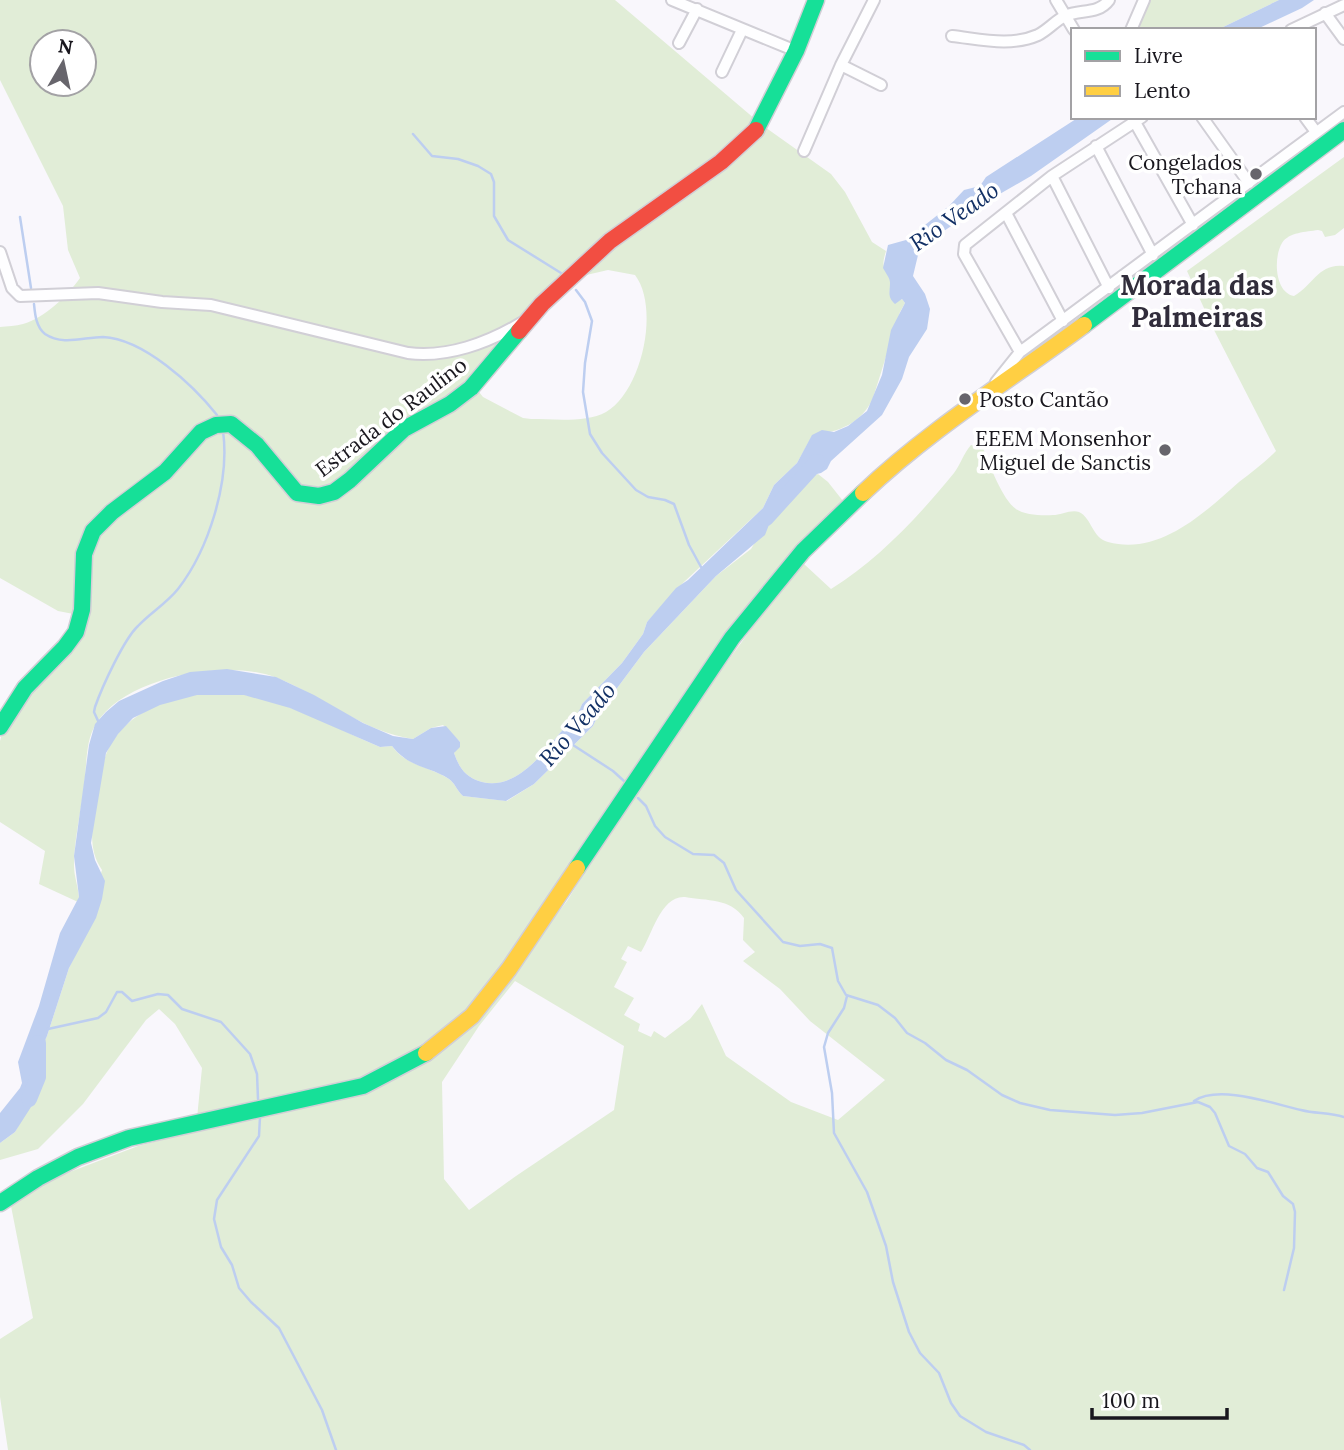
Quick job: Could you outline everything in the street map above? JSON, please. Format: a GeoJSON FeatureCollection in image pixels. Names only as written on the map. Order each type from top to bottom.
{"type":"FeatureCollection","features":[{"type":"Feature","properties":{"kind":"main road"},"geometry":{"type":"LineString","coordinates":[[796,51],[811,2]]}},
{"type":"Feature","properties":{"kind":"main road","name":"Estrada do Raulino"},"geometry":{"type":"LineString","coordinates":[[0,727],[19,695],[62,651],[77,631],[85,606],[83,560],[90,535],[113,511],[165,472],[202,431],[213,425],[231,424],[257,446],[297,493],[319,496],[334,492],[351,480],[404,429],[450,404],[471,388],[551,295],[610,241],[737,150],[754,134],[796,51]]}},
{"type":"Feature","properties":{"kind":"main road"},"geometry":{"type":"LineString","coordinates":[[0,1203],[38,1178],[78,1157],[129,1138],[363,1086],[424,1055],[472,1016],[509,969],[686,704],[769,592],[803,551],[884,473],[1344,131]]}},
{"type":"Feature","properties":{"kind":"street"},"geometry":{"type":"LineString","coordinates":[[672,0],[796,51]]}},
{"type":"Feature","properties":{"kind":"street"},"geometry":{"type":"LineString","coordinates":[[804,151],[841,65],[874,0]]}},
{"type":"Feature","properties":{"kind":"street"},"geometry":{"type":"LineString","coordinates":[[1056,0],[1073,28]]}},
{"type":"Feature","properties":{"kind":"street"},"geometry":{"type":"LineString","coordinates":[[952,36],[998,42],[1018,40],[1035,36],[1065,16],[1100,9],[1109,0]]}},
{"type":"Feature","properties":{"kind":"street"},"geometry":{"type":"LineString","coordinates":[[1132,28],[1144,0]]}},
{"type":"Feature","properties":{"kind":"street"},"geometry":{"type":"LineString","coordinates":[[1295,28],[1344,5]]}},
{"type":"Feature","properties":{"kind":"street"},"geometry":{"type":"LineString","coordinates":[[679,43],[697,9]]}},
{"type":"Feature","properties":{"kind":"street"},"geometry":{"type":"LineString","coordinates":[[1325,13],[1344,39]]}},
{"type":"Feature","properties":{"kind":"street"},"geometry":{"type":"LineString","coordinates":[[722,72],[742,30]]}},
{"type":"Feature","properties":{"kind":"street"},"geometry":{"type":"LineString","coordinates":[[841,65],[881,85]]}},
{"type":"Feature","properties":{"kind":"street"},"geometry":{"type":"LineString","coordinates":[[989,393],[1020,352],[1344,112]]}},
{"type":"Feature","properties":{"kind":"street"},"geometry":{"type":"LineString","coordinates":[[1020,352],[964,254],[965,245],[1052,176],[1136,119],[1193,225]]}},
{"type":"Feature","properties":{"kind":"street"},"geometry":{"type":"LineString","coordinates":[[1203,119],[1249,183]]}},
{"type":"Feature","properties":{"kind":"street"},"geometry":{"type":"LineString","coordinates":[[1307,119],[1316,132]]}},
{"type":"Feature","properties":{"kind":"street"},"geometry":{"type":"LineString","coordinates":[[1096,146],[1153,255]]}},
{"type":"Feature","properties":{"kind":"street"},"geometry":{"type":"LineString","coordinates":[[1052,176],[1109,288]]}},
{"type":"Feature","properties":{"kind":"street"},"geometry":{"type":"LineString","coordinates":[[1006,213],[1063,321]]}},
{"type":"Feature","properties":{"kind":"street"},"geometry":{"type":"LineString","coordinates":[[0,252],[12,288],[20,296],[98,293],[162,302],[211,305],[419,355],[452,351],[476,344],[532,316]]}},
{"type":"Feature","properties":{"kind":"green space"},"geometry":{"type":"Polygon","coordinates":[[[0,0],[615,0],[762,125],[831,174],[845,192],[872,242],[886,251],[884,265],[891,284],[890,295],[895,303],[902,299],[905,303],[868,407],[848,425],[812,436],[797,463],[774,485],[763,508],[684,582],[647,622],[643,634],[622,663],[582,704],[576,716],[526,769],[505,781],[494,783],[476,780],[461,768],[454,753],[460,742],[443,725],[431,728],[413,739],[395,735],[360,721],[277,678],[257,672],[206,671],[153,683],[110,707],[92,731],[74,856],[78,902],[39,884],[45,851],[0,822],[0,741],[6,725],[14,711],[72,652],[89,617],[58,611],[0,578],[0,327],[23,324],[39,317],[62,299],[80,278],[68,250],[63,206],[0,80],[0,0]],[[608,270],[582,276],[497,343],[490,354],[479,392],[483,397],[523,418],[570,420],[589,418],[606,412],[619,401],[629,386],[638,368],[643,348],[646,307],[635,275],[608,270]]]}},
{"type":"Feature","properties":{"kind":"green space"},"geometry":{"type":"Polygon","coordinates":[[[1151,0],[1279,0],[1221,28],[1137,28],[1151,0]]]}},
{"type":"Feature","properties":{"kind":"green space"},"geometry":{"type":"Polygon","coordinates":[[[1344,157],[1344,228],[1335,235],[1325,237],[1322,231],[1318,230],[1298,233],[1285,239],[1279,249],[1277,266],[1279,282],[1283,289],[1294,296],[1322,271],[1344,266],[1344,1450],[8,1450],[0,1397],[0,1339],[33,1318],[10,1201],[38,1184],[138,1146],[399,1078],[542,933],[567,901],[610,831],[716,677],[772,601],[804,564],[831,589],[865,565],[927,505],[954,473],[971,445],[983,448],[1001,490],[1016,509],[1039,515],[1079,512],[1103,540],[1127,545],[1146,543],[1163,537],[1196,518],[1276,451],[1187,271],[1344,157]],[[677,898],[663,909],[641,952],[628,946],[621,959],[627,962],[614,987],[634,998],[624,1015],[640,1024],[638,1031],[651,1037],[654,1031],[665,1038],[690,1019],[702,1004],[726,1056],[791,1102],[838,1120],[885,1080],[810,1021],[780,989],[743,961],[755,952],[743,940],[744,918],[738,912],[718,902],[677,898]],[[515,981],[479,1026],[442,1082],[444,1179],[469,1210],[614,1110],[624,1046],[515,981]]]}},
{"type":"Feature","properties":{"kind":"green space"},"geometry":{"type":"Polygon","coordinates":[[[818,474],[847,506],[819,532],[471,1007],[386,1071],[197,1118],[202,1068],[175,1024],[159,1009],[146,1020],[83,1104],[38,1149],[0,1160],[0,1143],[15,1132],[37,1093],[40,1049],[77,951],[102,870],[93,850],[92,828],[104,759],[117,735],[130,721],[147,710],[186,697],[226,693],[245,695],[296,710],[380,747],[392,746],[404,758],[449,779],[463,796],[507,801],[534,784],[593,726],[600,711],[644,652],[716,576],[751,549],[788,487],[799,478],[818,474]]]}},
{"type":"Feature","properties":{"kind":"water"},"geometry":{"type":"Polygon","coordinates":[[[1279,0],[1314,0],[1259,28],[1221,28],[1279,0]]]}},
{"type":"Feature","properties":{"kind":"water"},"geometry":{"type":"Polygon","coordinates":[[[1076,119],[1112,119],[1031,176],[941,233],[919,251],[913,276],[925,294],[930,309],[927,329],[909,357],[902,379],[882,415],[831,461],[827,469],[799,478],[788,487],[777,504],[765,535],[716,576],[644,652],[600,711],[593,726],[534,784],[506,801],[463,796],[449,779],[405,759],[392,746],[380,747],[290,708],[244,695],[197,695],[160,705],[133,718],[118,734],[106,753],[91,843],[95,860],[105,881],[102,899],[96,918],[69,968],[41,1049],[37,1093],[15,1132],[0,1143],[0,1113],[22,1083],[18,1062],[39,1006],[60,933],[79,897],[74,856],[89,745],[95,724],[106,712],[119,701],[163,681],[190,672],[227,669],[276,677],[393,736],[413,739],[431,728],[446,726],[460,742],[460,747],[454,753],[467,775],[482,782],[494,783],[516,776],[536,761],[582,704],[622,663],[643,634],[647,622],[676,588],[688,580],[763,508],[774,485],[797,463],[812,435],[822,430],[834,432],[848,426],[867,411],[882,375],[891,330],[905,303],[902,299],[895,304],[890,297],[890,281],[883,268],[888,245],[906,240],[949,206],[964,190],[980,186],[986,177],[1076,119]]]}},
{"type":"Feature","properties":{"kind":"waterway"},"geometry":{"type":"LineString","coordinates":[[413,134],[432,156],[458,159],[491,174],[494,182],[494,216],[508,240],[561,273]]}},
{"type":"Feature","properties":{"kind":"waterway"},"geometry":{"type":"LineString","coordinates":[[20,217],[31,288]]}},
{"type":"Feature","properties":{"kind":"waterway"},"geometry":{"type":"LineString","coordinates":[[576,290],[585,302],[592,321],[583,392],[590,434],[602,453],[636,490],[648,497],[674,504],[689,545],[701,567]]}},
{"type":"Feature","properties":{"kind":"waterway"},"geometry":{"type":"LineString","coordinates":[[34,304],[38,324],[45,334],[59,340],[103,337],[135,346],[181,378],[217,415]]}},
{"type":"Feature","properties":{"kind":"waterway"},"geometry":{"type":"LineString","coordinates":[[99,723],[94,712],[95,707],[120,652],[132,632],[178,589],[208,535],[220,492],[223,431]]}},
{"type":"Feature","properties":{"kind":"waterway","name":"Rio Veado"},"geometry":{"type":"LineString","coordinates":[[766,518],[817,462]]}},
{"type":"Feature","properties":{"kind":"waterway"},"geometry":{"type":"LineString","coordinates":[[573,745],[624,781]]}},
{"type":"Feature","properties":{"kind":"waterway"},"geometry":{"type":"LineString","coordinates":[[638,798],[665,837],[693,854],[714,855],[724,863],[736,890],[783,942],[800,946],[820,944],[832,948],[838,981],[846,995],[878,1005],[895,1018],[907,1033],[1002,1095],[1020,1103],[1050,1110],[1115,1115],[1142,1113],[1198,1102],[1210,1107],[1229,1146],[1245,1154],[1257,1168],[1268,1172],[1283,1196],[1293,1204],[1294,1248],[1284,1290]]}},
{"type":"Feature","properties":{"kind":"waterway"},"geometry":{"type":"LineString","coordinates":[[48,1029],[98,1018],[106,1012],[117,992],[122,992],[132,1001],[158,994],[168,995],[182,1009],[221,1022],[250,1054],[257,1074],[258,1099]]}},
{"type":"Feature","properties":{"kind":"waterway"},"geometry":{"type":"LineString","coordinates":[[847,996],[844,1008],[828,1033],[824,1047],[832,1093],[834,1133],[867,1192],[886,1246],[893,1282],[909,1332],[920,1353],[939,1373],[951,1403],[960,1416],[986,1432],[1024,1445],[1030,1450]]}},
{"type":"Feature","properties":{"kind":"waterway","name":"Rio Veado"},"geometry":{"type":"LineString","coordinates":[[29,1099],[38,1077],[38,1043]]}},
{"type":"Feature","properties":{"kind":"waterway"},"geometry":{"type":"LineString","coordinates":[[1194,1101],[1217,1094],[1232,1095],[1344,1117]]}},
{"type":"Feature","properties":{"kind":"waterway"},"geometry":{"type":"LineString","coordinates":[[260,1117],[259,1136],[217,1200],[214,1219],[221,1247],[232,1265],[239,1288],[279,1328],[322,1410],[336,1450]]}},
{"type":"Feature","properties":{"kind":"traffic: fast"},"geometry":{"type":"LineString","coordinates":[[756,130],[796,51],[816,0]]}},
{"type":"Feature","properties":{"kind":"traffic: fast"},"geometry":{"type":"LineString","coordinates":[[1084,325],[1344,130]]}},
{"type":"Feature","properties":{"kind":"traffic: fast"},"geometry":{"type":"LineString","coordinates":[[0,727],[25,688],[76,632],[82,610],[84,554],[93,531],[112,512],[165,472],[201,432],[216,425],[231,424],[257,445],[297,493],[319,496],[334,492],[404,429],[450,404],[471,388],[519,331]]}},
{"type":"Feature","properties":{"kind":"traffic: fast"},"geometry":{"type":"LineString","coordinates":[[577,868],[732,638],[803,551],[863,493]]}},
{"type":"Feature","properties":{"kind":"traffic: fast"},"geometry":{"type":"LineString","coordinates":[[0,1203],[38,1178],[78,1157],[129,1138],[363,1086],[426,1053]]}},
{"type":"Feature","properties":{"kind":"traffic: slow"},"geometry":{"type":"LineString","coordinates":[[863,493],[943,426],[1084,325]]}},
{"type":"Feature","properties":{"kind":"traffic: slow"},"geometry":{"type":"LineString","coordinates":[[426,1053],[472,1016],[509,969],[577,868]]}},
{"type":"Feature","properties":{"kind":"traffic: jam"},"geometry":{"type":"LineString","coordinates":[[519,331],[542,304],[610,241],[721,162],[756,130]]}},
{"type":"Feature","properties":{"kind":"place","name":"Congelados Tchana"},"geometry":{"type":"Point","coordinates":[1256,174]}},
{"type":"Feature","properties":{"kind":"place","name":"Posto Cantão"},"geometry":{"type":"Point","coordinates":[965,399]}},
{"type":"Feature","properties":{"kind":"place","name":"EEEM Monsenhor Miguel de Sanctis"},"geometry":{"type":"Point","coordinates":[1165,450]}},
{"type":"Feature","properties":{"kind":"district","name":"Morada das Palmeiras"},"geometry":{"type":"Point","coordinates":[1197,301]}}]}
